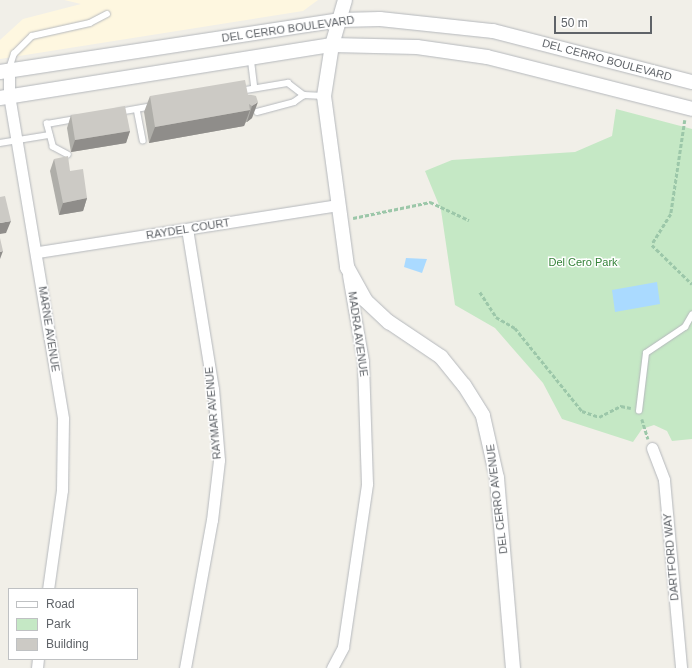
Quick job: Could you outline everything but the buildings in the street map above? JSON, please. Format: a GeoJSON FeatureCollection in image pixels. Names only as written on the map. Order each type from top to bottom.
{"type":"FeatureCollection","features":[{"type":"Feature","properties":{"kind":"street","name":"MADRA AVENUE"},"geometry":{"type":"LineString","coordinates":[[332,668],[343,647],[363,526],[367,476],[363,360],[337,205],[324,96],[332,45],[344,0]]}},
{"type":"Feature","properties":{"kind":"street","name":"DEL CERRO BOULEVARD"},"geometry":{"type":"LineString","coordinates":[[5,71],[339,20],[421,21],[493,31],[692,82]]}},
{"type":"Feature","properties":{"kind":"street","name":"DEL CERRO BOULEVARD"},"geometry":{"type":"LineString","coordinates":[[5,97],[332,45],[417,47],[487,57],[689,108]]}},
{"type":"Feature","properties":{"kind":"street","name":"MARNE AVENUE"},"geometry":{"type":"LineString","coordinates":[[5,71],[5,97],[17,138],[38,252],[63,419],[62,490],[48,588]]}},
{"type":"Feature","properties":{"kind":"street","name":"RAYDEL COURT"},"geometry":{"type":"LineString","coordinates":[[38,252],[337,205]]}},
{"type":"Feature","properties":{"kind":"street","name":"RAYMAR AVENUE"},"geometry":{"type":"LineString","coordinates":[[185,668],[212,520],[219,460],[213,389],[187,229]]}},
{"type":"Feature","properties":{"kind":"street","name":"DEL CERRO AVENUE"},"geometry":{"type":"LineString","coordinates":[[347,267],[365,300],[388,322],[441,357],[464,385],[483,416],[497,478],[513,668]]}},
{"type":"Feature","properties":{"kind":"street","name":"DARTFORD WAY"},"geometry":{"type":"LineString","coordinates":[[652,448],[664,480],[681,668]]}},
{"type":"Feature","properties":{"kind":"lane"},"geometry":{"type":"LineString","coordinates":[[5,71],[14,54],[32,36],[90,23],[107,14]]}},
{"type":"Feature","properties":{"kind":"lane"},"geometry":{"type":"LineString","coordinates":[[251,57],[255,88]]}},
{"type":"Feature","properties":{"kind":"lane"},"geometry":{"type":"LineString","coordinates":[[232,92],[288,82],[304,95],[324,96]]}},
{"type":"Feature","properties":{"kind":"lane"},"geometry":{"type":"LineString","coordinates":[[257,112],[294,102],[304,95]]}},
{"type":"Feature","properties":{"kind":"lane"},"geometry":{"type":"LineString","coordinates":[[107,114],[161,105]]}},
{"type":"Feature","properties":{"kind":"lane"},"geometry":{"type":"LineString","coordinates":[[138,109],[143,140]]}},
{"type":"Feature","properties":{"kind":"lane"},"geometry":{"type":"LineString","coordinates":[[68,155],[53,148],[47,124],[85,118]]}},
{"type":"Feature","properties":{"kind":"lane"},"geometry":{"type":"LineString","coordinates":[[0,143],[17,138],[49,135]]}},
{"type":"Feature","properties":{"kind":"lane"},"geometry":{"type":"LineString","coordinates":[[639,410],[646,353],[685,328],[692,315]]}},
{"type":"Feature","properties":{"kind":"path"},"geometry":{"type":"LineString","coordinates":[[689,108],[671,214],[652,245],[692,284]]}},
{"type":"Feature","properties":{"kind":"path"},"geometry":{"type":"LineString","coordinates":[[353,218],[430,202],[469,220]]}},
{"type":"Feature","properties":{"kind":"path"},"geometry":{"type":"LineString","coordinates":[[480,292],[496,317],[515,328],[582,411],[599,417],[621,406],[639,410],[652,448]]}},
{"type":"Feature","properties":{"kind":"shaded area"},"geometry":{"type":"Polygon","coordinates":[[[64,0],[318,0],[303,11],[0,59],[0,40],[23,19],[81,4],[64,0]]]}},
{"type":"Feature","properties":{"kind":"green space","name":"Del Cero Park"},"geometry":{"type":"Polygon","coordinates":[[[616,109],[692,129],[692,439],[672,441],[667,431],[654,425],[642,429],[633,442],[562,419],[543,383],[495,328],[455,305],[441,210],[425,171],[452,160],[575,152],[612,136],[616,109]]]}},
{"type":"Feature","properties":{"kind":"water"},"geometry":{"type":"Polygon","coordinates":[[[406,258],[427,259],[422,273],[404,267],[406,258]]]}},
{"type":"Feature","properties":{"kind":"water"},"geometry":{"type":"Polygon","coordinates":[[[657,282],[660,304],[615,312],[612,290],[657,282]]]}}]}
